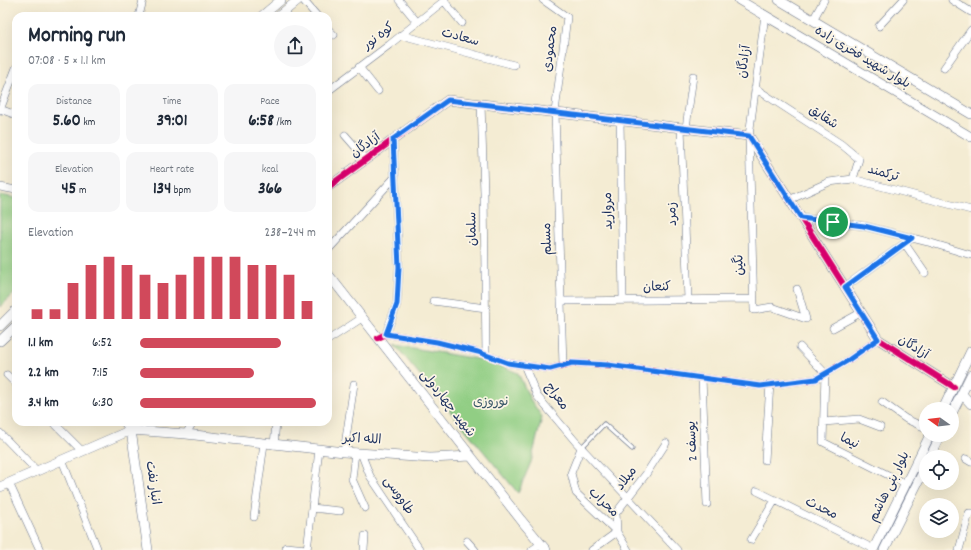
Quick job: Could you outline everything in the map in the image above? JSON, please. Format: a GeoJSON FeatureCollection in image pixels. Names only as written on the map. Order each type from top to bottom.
{"type":"FeatureCollection","features":[{"type":"Feature","properties":{"kind":"street"},"geometry":{"type":"LineString","coordinates":[[140,12],[143,0]]}},
{"type":"Feature","properties":{"kind":"street"},"geometry":{"type":"LineString","coordinates":[[267,12],[281,0]]}},
{"type":"Feature","properties":{"kind":"street"},"geometry":{"type":"LineString","coordinates":[[284,12],[298,0]]}},
{"type":"Feature","properties":{"kind":"street"},"geometry":{"type":"LineString","coordinates":[[304,0],[314,12]]}},
{"type":"Feature","properties":{"kind":"street"},"geometry":{"type":"LineString","coordinates":[[399,0],[417,22]]}},
{"type":"Feature","properties":{"kind":"street"},"geometry":{"type":"LineString","coordinates":[[444,0],[462,23]]}},
{"type":"Feature","properties":{"kind":"street","name":"کوه نور"},"geometry":{"type":"LineString","coordinates":[[332,88],[401,36],[444,0]]}},
{"type":"Feature","properties":{"kind":"street","name":"محمودی"},"geometry":{"type":"LineString","coordinates":[[543,0],[567,17],[555,112]]}},
{"type":"Feature","properties":{"kind":"street","name":"بلوار شهید فخری زاده"},"geometry":{"type":"LineString","coordinates":[[739,0],[971,137]]}},
{"type":"Feature","properties":{"kind":"street","name":"بلوار شهید فخری زاده"},"geometry":{"type":"LineString","coordinates":[[779,0],[971,114]]}},
{"type":"Feature","properties":{"kind":"street"},"geometry":{"type":"LineString","coordinates":[[813,20],[824,0]]}},
{"type":"Feature","properties":{"kind":"street"},"geometry":{"type":"LineString","coordinates":[[879,26],[903,0]]}},
{"type":"Feature","properties":{"kind":"street"},"geometry":{"type":"LineString","coordinates":[[952,0],[962,3],[971,12]]}},
{"type":"Feature","properties":{"kind":"street","name":"آزادگان"},"geometry":{"type":"LineString","coordinates":[[765,15],[749,136],[878,339],[954,387]]}},
{"type":"Feature","properties":{"kind":"street"},"geometry":{"type":"LineString","coordinates":[[944,68],[971,30]]}},
{"type":"Feature","properties":{"kind":"street","name":"سعادت"},"geometry":{"type":"LineString","coordinates":[[401,36],[514,65]]}},
{"type":"Feature","properties":{"kind":"street"},"geometry":{"type":"LineString","coordinates":[[359,67],[378,91]]}},
{"type":"Feature","properties":{"kind":"street","name":"زمرد"},"geometry":{"type":"LineString","coordinates":[[688,299],[683,128],[693,76]]}},
{"type":"Feature","properties":{"kind":"street"},"geometry":{"type":"LineString","coordinates":[[12,78],[0,109],[12,114]]}},
{"type":"Feature","properties":{"kind":"street","name":"شقایق"},"geometry":{"type":"LineString","coordinates":[[755,88],[841,144],[859,159],[853,179]]}},
{"type":"Feature","properties":{"kind":"street","name":"آزادگان"},"geometry":{"type":"LineString","coordinates":[[332,184],[448,100],[749,136]]}},
{"type":"Feature","properties":{"kind":"street","name":"سلمان"},"geometry":{"type":"LineString","coordinates":[[481,104],[484,193],[486,355]]}},
{"type":"Feature","properties":{"kind":"street","name":"مسلم"},"geometry":{"type":"LineString","coordinates":[[555,112],[563,365]]}},
{"type":"Feature","properties":{"kind":"street","name":"مروارید"},"geometry":{"type":"LineString","coordinates":[[620,120],[623,300]]}},
{"type":"Feature","properties":{"kind":"street"},"geometry":{"type":"LineString","coordinates":[[345,135],[366,159]]}},
{"type":"Feature","properties":{"kind":"street","name":"نگین"},"geometry":{"type":"LineString","coordinates":[[749,136],[753,298]]}},
{"type":"Feature","properties":{"kind":"street"},"geometry":{"type":"LineString","coordinates":[[393,139],[399,267],[397,304],[382,336],[437,342],[486,355],[508,363],[550,369],[572,363],[608,365],[760,386],[816,379],[847,361],[878,339]]}},
{"type":"Feature","properties":{"kind":"street"},"geometry":{"type":"LineString","coordinates":[[332,246],[395,177]]}},
{"type":"Feature","properties":{"kind":"street","name":"ترکمند"},"geometry":{"type":"LineString","coordinates":[[790,200],[829,182],[853,179],[971,210]]}},
{"type":"Feature","properties":{"kind":"street"},"geometry":{"type":"LineString","coordinates":[[0,187],[12,189]]}},
{"type":"Feature","properties":{"kind":"street"},"geometry":{"type":"LineString","coordinates":[[801,218],[864,226],[971,255]]}},
{"type":"Feature","properties":{"kind":"street"},"geometry":{"type":"LineString","coordinates":[[845,287],[912,238]]}},
{"type":"Feature","properties":{"kind":"street"},"geometry":{"type":"LineString","coordinates":[[905,244],[925,274]]}},
{"type":"Feature","properties":{"kind":"street","name":"شهید چهاردولی"},"geometry":{"type":"LineString","coordinates":[[332,279],[362,318],[382,336],[471,456],[543,547]]}},
{"type":"Feature","properties":{"kind":"street"},"geometry":{"type":"LineString","coordinates":[[753,298],[754,310],[772,307],[806,318],[797,289]]}},
{"type":"Feature","properties":{"kind":"street","name":"کنعان"},"geometry":{"type":"LineString","coordinates":[[562,301],[753,298]]}},
{"type":"Feature","properties":{"kind":"street"},"geometry":{"type":"LineString","coordinates":[[433,301],[486,308]]}},
{"type":"Feature","properties":{"kind":"street"},"geometry":{"type":"LineString","coordinates":[[833,328],[862,312]]}},
{"type":"Feature","properties":{"kind":"street"},"geometry":{"type":"LineString","coordinates":[[0,326],[12,317]]}},
{"type":"Feature","properties":{"kind":"street"},"geometry":{"type":"LineString","coordinates":[[332,337],[362,318]]}},
{"type":"Feature","properties":{"kind":"street"},"geometry":{"type":"LineString","coordinates":[[0,341],[12,330]]}},
{"type":"Feature","properties":{"kind":"street"},"geometry":{"type":"LineString","coordinates":[[800,347],[825,373]]}},
{"type":"Feature","properties":{"kind":"street"},"geometry":{"type":"LineString","coordinates":[[946,402],[971,351]]}},
{"type":"Feature","properties":{"kind":"street","name":"معراج"},"geometry":{"type":"LineString","coordinates":[[524,365],[537,396],[581,448],[677,550]]}},
{"type":"Feature","properties":{"kind":"street","name":"نیما"},"geometry":{"type":"LineString","coordinates":[[825,373],[823,442],[906,484]]}},
{"type":"Feature","properties":{"kind":"street"},"geometry":{"type":"LineString","coordinates":[[7,375],[12,380]]}},
{"type":"Feature","properties":{"kind":"street"},"geometry":{"type":"LineString","coordinates":[[958,402],[971,375]]}},
{"type":"Feature","properties":{"kind":"street","name":"یوسف 2"},"geometry":{"type":"LineString","coordinates":[[702,378],[708,504]]}},
{"type":"Feature","properties":{"kind":"street"},"geometry":{"type":"LineString","coordinates":[[344,452],[354,384]]}},
{"type":"Feature","properties":{"kind":"street"},"geometry":{"type":"LineString","coordinates":[[765,460],[770,384]]}},
{"type":"Feature","properties":{"kind":"street"},"geometry":{"type":"LineString","coordinates":[[962,394],[971,404]]}},
{"type":"Feature","properties":{"kind":"street"},"geometry":{"type":"LineString","coordinates":[[882,402],[906,419],[919,425]]}},
{"type":"Feature","properties":{"kind":"street"},"geometry":{"type":"LineString","coordinates":[[824,422],[859,420],[880,427]]}},
{"type":"Feature","properties":{"kind":"street"},"geometry":{"type":"LineString","coordinates":[[57,426],[82,451]]}},
{"type":"Feature","properties":{"kind":"street"},"geometry":{"type":"LineString","coordinates":[[128,426],[132,430]]}},
{"type":"Feature","properties":{"kind":"street"},"geometry":{"type":"LineString","coordinates":[[186,434],[191,426]]}},
{"type":"Feature","properties":{"kind":"street"},"geometry":{"type":"LineString","coordinates":[[274,445],[276,426]]}},
{"type":"Feature","properties":{"kind":"street","name":"الله اکبر"},"geometry":{"type":"LineString","coordinates":[[0,487],[132,430],[186,434],[344,452],[430,458],[471,456]]}},
{"type":"Feature","properties":{"kind":"street","name":"انبار نفت"},"geometry":{"type":"LineString","coordinates":[[132,430],[148,550]]}},
{"type":"Feature","properties":{"kind":"street"},"geometry":{"type":"LineString","coordinates":[[0,433],[38,470]]}},
{"type":"Feature","properties":{"kind":"street","name":"بلوار بنی هاشم"},"geometry":{"type":"LineString","coordinates":[[873,549],[927,442]]}},
{"type":"Feature","properties":{"kind":"street","name":"میلاد"},"geometry":{"type":"LineString","coordinates":[[616,532],[616,513],[646,474],[666,443]]}},
{"type":"Feature","properties":{"kind":"street"},"geometry":{"type":"LineString","coordinates":[[254,517],[264,444]]}},
{"type":"Feature","properties":{"kind":"street","name":"محراب"},"geometry":{"type":"LineString","coordinates":[[581,448],[571,473],[576,493],[616,532],[628,550]]}},
{"type":"Feature","properties":{"kind":"street"},"geometry":{"type":"LineString","coordinates":[[286,547],[307,550],[319,450]]}},
{"type":"Feature","properties":{"kind":"street"},"geometry":{"type":"LineString","coordinates":[[358,453],[352,479],[365,508]]}},
{"type":"Feature","properties":{"kind":"street","name":"طاووسی"},"geometry":{"type":"LineString","coordinates":[[358,453],[370,476],[420,550]]}},
{"type":"Feature","properties":{"kind":"street"},"geometry":{"type":"LineString","coordinates":[[62,460],[97,548]]}},
{"type":"Feature","properties":{"kind":"street","name":"بلوار بنی هاشم"},"geometry":{"type":"LineString","coordinates":[[884,550],[919,480]]}},
{"type":"Feature","properties":{"kind":"street"},"geometry":{"type":"LineString","coordinates":[[9,483],[40,550]]}},
{"type":"Feature","properties":{"kind":"street","name":"محدث"},"geometry":{"type":"LineString","coordinates":[[758,491],[873,549]]}},
{"type":"Feature","properties":{"kind":"street"},"geometry":{"type":"LineString","coordinates":[[751,540],[775,500]]}},
{"type":"Feature","properties":{"kind":"street"},"geometry":{"type":"LineString","coordinates":[[312,508],[340,511]]}},
{"type":"Feature","properties":{"kind":"street"},"geometry":{"type":"LineString","coordinates":[[959,550],[969,513],[971,513]]}},
{"type":"Feature","properties":{"kind":"street"},"geometry":{"type":"LineString","coordinates":[[592,550],[616,532]]}},
{"type":"Feature","properties":{"kind":"street"},"geometry":{"type":"LineString","coordinates":[[364,550],[365,536]]}},
{"type":"Feature","properties":{"kind":"street"},"geometry":{"type":"LineString","coordinates":[[467,541],[475,550]]}},
{"type":"Feature","properties":{"kind":"street"},"geometry":{"type":"LineString","coordinates":[[532,550],[543,547]]}},
{"type":"Feature","properties":{"kind":"lane"},"geometry":{"type":"LineString","coordinates":[[581,448],[604,424],[632,449]]}},
{"type":"Feature","properties":{"kind":"green space"},"geometry":{"type":"Polygon","coordinates":[[[0,195],[12,197],[12,296],[0,307],[0,195]]]}},
{"type":"Feature","properties":{"kind":"green space","name":"نوروزی"},"geometry":{"type":"Polygon","coordinates":[[[395,345],[489,361],[518,373],[530,399],[542,417],[531,462],[518,493],[395,345]]]}},
{"type":"Feature","properties":{"kind":"cycle path"},"geometry":{"type":"LineString","coordinates":[[332,184],[448,100],[749,136],[878,339],[954,387]]}},
{"type":"Feature","properties":{"kind":"cycle path"},"geometry":{"type":"LineString","coordinates":[[378,338],[386,334],[437,342],[478,352],[508,363],[550,369],[572,363],[608,365],[760,386],[816,379],[847,361],[878,339]]}},
{"type":"Feature","properties":{"kind":"route"},"geometry":{"type":"LineString","coordinates":[[448,100],[749,136],[801,218],[833,222],[864,226],[912,238],[845,287],[878,339],[847,361],[816,379],[760,386],[608,365],[572,363],[550,369],[508,363],[478,352],[437,342],[386,334],[397,304],[399,267],[393,139],[448,100]]}}]}
